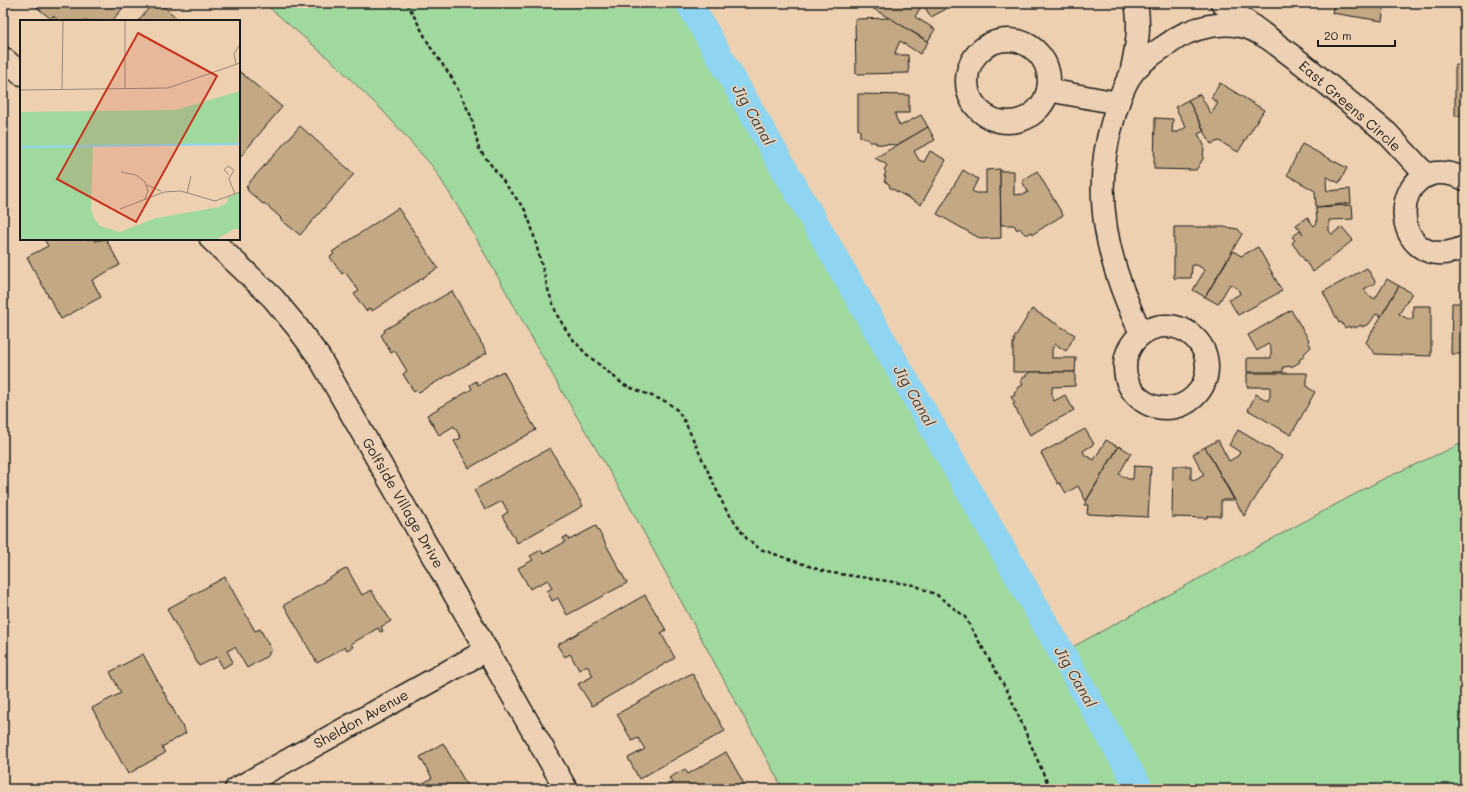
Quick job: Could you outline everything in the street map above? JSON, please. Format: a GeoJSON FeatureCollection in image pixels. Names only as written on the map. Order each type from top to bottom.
{"type":"FeatureCollection","features":[{"type":"Feature","properties":{"kind":"street"},"geometry":{"type":"LineString","coordinates":[[1136,3],[1138,14],[1138,40],[1131,74],[1118,103],[1106,142],[1102,172],[1102,203],[1106,230],[1120,284],[1141,333]]}},
{"type":"Feature","properties":{"kind":"street"},"geometry":{"type":"LineString","coordinates":[[1222,3],[1270,39]]}},
{"type":"Feature","properties":{"kind":"street"},"geometry":{"type":"LineString","coordinates":[[1131,74],[1172,40],[1191,31],[1230,24],[1251,29],[1270,39]]}},
{"type":"Feature","properties":{"kind":"street","name":"East Greens Circle"},"geometry":{"type":"LineString","coordinates":[[1270,39],[1387,133],[1427,176]]}},
{"type":"Feature","properties":{"kind":"street"},"geometry":{"type":"LineString","coordinates":[[3,58],[20,73]]}},
{"type":"Feature","properties":{"kind":"street"},"geometry":{"type":"LineString","coordinates":[[1048,90],[1118,103]]}},
{"type":"Feature","properties":{"kind":"street"},"geometry":{"type":"LineString","coordinates":[[1465,179],[1453,174],[1440,173],[1427,176],[1416,183],[1408,194],[1404,206],[1404,220],[1408,232],[1416,243],[1427,250],[1440,254],[1453,253],[1465,248]]}},
{"type":"Feature","properties":{"kind":"street","name":"Golfside Village Drive"},"geometry":{"type":"LineString","coordinates":[[212,240],[273,298],[319,357],[566,789]]}},
{"type":"Feature","properties":{"kind":"street","name":"Sheldon Avenue"},"geometry":{"type":"LineString","coordinates":[[236,789],[487,650]]}},
{"type":"Feature","properties":{"kind":"path"},"geometry":{"type":"LineString","coordinates":[[407,3],[431,48],[452,78],[471,116],[480,149],[525,210],[532,225],[549,294],[557,315],[570,336],[599,365],[624,385],[667,402],[677,410],[685,422],[725,508],[747,539],[760,549],[826,572],[914,585],[937,595],[965,617],[1009,694],[1050,789]]}},
{"type":"Feature","properties":{"kind":"green space"},"geometry":{"type":"Polygon","coordinates":[[[264,3],[690,3],[1054,657],[1381,480],[1465,442],[1465,789],[783,789],[624,496],[560,388],[466,220],[433,167],[384,112],[335,64],[264,3]]]}},
{"type":"Feature","properties":{"kind":"building"},"geometry":{"type":"Polygon","coordinates":[[[36,3],[127,3],[113,20],[58,20],[53,16],[51,19],[34,5],[36,3]]]}},
{"type":"Feature","properties":{"kind":"building"},"geometry":{"type":"Polygon","coordinates":[[[153,3],[160,3],[179,20],[139,20],[153,3]]]}},
{"type":"Feature","properties":{"kind":"building"},"geometry":{"type":"Polygon","coordinates":[[[881,3],[943,3],[946,9],[931,17],[924,6],[920,8],[915,17],[935,29],[928,41],[872,8],[881,3]]]}},
{"type":"Feature","properties":{"kind":"building"},"geometry":{"type":"Polygon","coordinates":[[[1334,3],[1385,3],[1382,21],[1332,13],[1334,3]]]}},
{"type":"Feature","properties":{"kind":"building"},"geometry":{"type":"Polygon","coordinates":[[[890,18],[928,42],[920,54],[900,41],[895,55],[908,55],[909,73],[856,74],[855,19],[890,18]]]}},
{"type":"Feature","properties":{"kind":"building"},"geometry":{"type":"Polygon","coordinates":[[[1455,65],[1465,65],[1465,116],[1455,116],[1455,65]]]}},
{"type":"Feature","properties":{"kind":"building"},"geometry":{"type":"Polygon","coordinates":[[[240,72],[282,107],[240,157],[240,72]]]}},
{"type":"Feature","properties":{"kind":"building"},"geometry":{"type":"Polygon","coordinates":[[[1220,83],[1264,110],[1238,152],[1219,141],[1211,144],[1188,100],[1200,94],[1211,114],[1218,103],[1211,98],[1220,83]]]}},
{"type":"Feature","properties":{"kind":"building"},"geometry":{"type":"Polygon","coordinates":[[[858,94],[909,95],[909,113],[895,113],[900,126],[921,115],[928,127],[897,145],[876,144],[876,142],[869,142],[869,140],[860,137],[860,130],[858,130],[858,94]]]}},
{"type":"Feature","properties":{"kind":"building"},"geometry":{"type":"Polygon","coordinates":[[[1188,100],[1204,131],[1198,134],[1204,145],[1203,159],[1196,170],[1154,169],[1155,118],[1173,119],[1172,132],[1178,132],[1186,127],[1175,107],[1188,100]]]}},
{"type":"Feature","properties":{"kind":"building"},"geometry":{"type":"Polygon","coordinates":[[[300,126],[354,174],[300,235],[247,190],[248,188],[246,186],[300,126]]]}},
{"type":"Feature","properties":{"kind":"building"},"geometry":{"type":"Polygon","coordinates":[[[928,127],[935,140],[914,151],[919,160],[924,162],[930,151],[946,160],[921,205],[889,187],[890,185],[884,181],[886,172],[884,170],[887,165],[875,158],[928,127]]]}},
{"type":"Feature","properties":{"kind":"building"},"geometry":{"type":"Polygon","coordinates":[[[1302,144],[1347,168],[1339,183],[1327,177],[1327,191],[1350,189],[1351,203],[1316,207],[1315,191],[1287,175],[1302,144]]]}},
{"type":"Feature","properties":{"kind":"building"},"geometry":{"type":"Polygon","coordinates":[[[1000,169],[1001,238],[981,239],[937,214],[963,170],[978,179],[972,191],[976,193],[986,193],[986,170],[1000,169]]]}},
{"type":"Feature","properties":{"kind":"building"},"geometry":{"type":"Polygon","coordinates":[[[1000,171],[1014,171],[1014,195],[1028,192],[1022,181],[1037,171],[1063,215],[1033,234],[1032,232],[1026,235],[1019,228],[1017,230],[1014,225],[1001,225],[1000,171]]]}},
{"type":"Feature","properties":{"kind":"building"},"geometry":{"type":"Polygon","coordinates":[[[1352,205],[1353,219],[1329,220],[1329,231],[1332,234],[1342,227],[1353,240],[1313,272],[1292,243],[1295,240],[1292,237],[1300,231],[1303,234],[1296,225],[1307,217],[1314,226],[1317,223],[1316,207],[1352,205]]]}},
{"type":"Feature","properties":{"kind":"building"},"geometry":{"type":"Polygon","coordinates":[[[398,208],[438,268],[372,311],[370,308],[366,311],[354,294],[359,291],[345,272],[342,274],[330,257],[334,254],[332,252],[398,208]]]}},
{"type":"Feature","properties":{"kind":"building"},"geometry":{"type":"Polygon","coordinates":[[[1174,227],[1224,227],[1238,229],[1242,234],[1205,297],[1193,290],[1205,270],[1197,265],[1192,265],[1191,278],[1174,278],[1174,227]]]}},
{"type":"Feature","properties":{"kind":"building"},"geometry":{"type":"Polygon","coordinates":[[[45,240],[107,240],[120,265],[92,280],[101,297],[61,319],[27,257],[48,246],[45,240]]]}},
{"type":"Feature","properties":{"kind":"building"},"geometry":{"type":"Polygon","coordinates":[[[1258,247],[1282,291],[1238,315],[1229,300],[1240,294],[1238,289],[1230,284],[1218,304],[1205,297],[1233,251],[1241,256],[1258,247]]]}},
{"type":"Feature","properties":{"kind":"building"},"geometry":{"type":"Polygon","coordinates":[[[1367,268],[1376,283],[1364,289],[1367,294],[1375,299],[1387,279],[1399,286],[1381,316],[1376,314],[1369,324],[1362,327],[1361,325],[1355,328],[1354,326],[1350,328],[1349,326],[1345,328],[1341,322],[1339,323],[1323,292],[1367,268]]]}},
{"type":"Feature","properties":{"kind":"building"},"geometry":{"type":"Polygon","coordinates":[[[1399,286],[1412,293],[1399,314],[1408,319],[1413,319],[1413,306],[1431,306],[1431,356],[1375,354],[1366,342],[1399,286]]]}},
{"type":"Feature","properties":{"kind":"building"},"geometry":{"type":"Polygon","coordinates":[[[452,291],[487,353],[419,392],[417,390],[414,392],[403,374],[407,371],[395,351],[391,353],[381,335],[385,332],[384,330],[452,291]]]}},
{"type":"Feature","properties":{"kind":"building"},"geometry":{"type":"Polygon","coordinates":[[[1452,303],[1465,303],[1465,354],[1451,354],[1452,303]]]}},
{"type":"Feature","properties":{"kind":"building"},"geometry":{"type":"Polygon","coordinates":[[[1032,309],[1075,335],[1066,351],[1055,344],[1052,349],[1052,358],[1076,358],[1075,372],[1013,372],[1013,343],[1015,340],[1013,340],[1032,309]]]}},
{"type":"Feature","properties":{"kind":"building"},"geometry":{"type":"Polygon","coordinates":[[[1291,310],[1309,340],[1308,341],[1311,347],[1304,354],[1305,356],[1299,360],[1300,362],[1293,366],[1283,367],[1283,372],[1247,372],[1247,358],[1271,358],[1271,348],[1268,344],[1257,351],[1248,335],[1291,310]]]}},
{"type":"Feature","properties":{"kind":"building"},"geometry":{"type":"Polygon","coordinates":[[[503,371],[536,430],[469,468],[454,441],[461,438],[454,426],[439,435],[427,415],[472,389],[470,385],[476,381],[478,385],[503,371]]]}},
{"type":"Feature","properties":{"kind":"building"},"geometry":{"type":"Polygon","coordinates":[[[1030,372],[1075,372],[1075,386],[1052,387],[1052,396],[1054,401],[1065,395],[1074,410],[1030,435],[1013,404],[1015,403],[1011,397],[1015,395],[1014,393],[1018,390],[1017,388],[1023,385],[1020,380],[1030,372]]]}},
{"type":"Feature","properties":{"kind":"building"},"geometry":{"type":"Polygon","coordinates":[[[1247,373],[1307,373],[1307,387],[1315,392],[1291,435],[1248,410],[1256,394],[1268,401],[1270,396],[1270,387],[1247,387],[1247,373]]]}},
{"type":"Feature","properties":{"kind":"building"},"geometry":{"type":"Polygon","coordinates":[[[1085,429],[1094,444],[1083,451],[1085,455],[1094,460],[1106,440],[1118,447],[1086,501],[1078,486],[1066,493],[1060,483],[1058,484],[1041,453],[1085,429]]]}},
{"type":"Feature","properties":{"kind":"building"},"geometry":{"type":"Polygon","coordinates":[[[1238,430],[1282,456],[1244,516],[1205,447],[1218,440],[1229,461],[1238,456],[1240,452],[1229,445],[1238,430]]]}},
{"type":"Feature","properties":{"kind":"building"},"geometry":{"type":"Polygon","coordinates":[[[1119,446],[1131,453],[1119,474],[1128,479],[1133,479],[1134,466],[1151,467],[1148,517],[1087,514],[1088,505],[1084,505],[1119,446]]]}},
{"type":"Feature","properties":{"kind":"building"},"geometry":{"type":"Polygon","coordinates":[[[1205,447],[1234,500],[1221,500],[1221,516],[1207,516],[1207,518],[1172,517],[1173,466],[1191,466],[1191,479],[1196,480],[1204,475],[1193,454],[1205,447]]]}},
{"type":"Feature","properties":{"kind":"building"},"geometry":{"type":"Polygon","coordinates":[[[550,448],[583,506],[517,543],[502,516],[508,512],[502,501],[485,510],[474,490],[550,448]]]}},
{"type":"Feature","properties":{"kind":"building"},"geometry":{"type":"Polygon","coordinates":[[[596,526],[627,583],[567,615],[558,598],[552,601],[547,591],[552,588],[548,580],[530,589],[518,568],[533,560],[530,556],[541,550],[543,554],[565,542],[563,538],[567,536],[569,540],[596,526]]]}},
{"type":"Feature","properties":{"kind":"building"},"geometry":{"type":"Polygon","coordinates":[[[347,568],[362,595],[371,590],[391,621],[381,627],[383,631],[380,632],[378,628],[351,644],[353,647],[347,650],[345,647],[317,663],[284,605],[347,568]]]}},
{"type":"Feature","properties":{"kind":"building"},"geometry":{"type":"Polygon","coordinates":[[[225,577],[255,631],[260,629],[272,651],[268,653],[269,655],[247,668],[235,647],[227,651],[233,662],[223,668],[217,657],[199,666],[167,609],[225,577]]]}},
{"type":"Feature","properties":{"kind":"building"},"geometry":{"type":"Polygon","coordinates":[[[645,595],[666,630],[661,633],[675,658],[592,706],[578,684],[593,676],[587,665],[579,670],[570,654],[565,657],[557,645],[645,595]]]}},
{"type":"Feature","properties":{"kind":"building"},"geometry":{"type":"Polygon","coordinates":[[[143,654],[186,733],[162,747],[165,753],[128,774],[92,708],[121,693],[110,672],[143,654]]]}},
{"type":"Feature","properties":{"kind":"building"},"geometry":{"type":"Polygon","coordinates":[[[692,673],[725,731],[639,779],[628,758],[645,749],[638,738],[632,741],[617,714],[692,673]]]}},
{"type":"Feature","properties":{"kind":"building"},"geometry":{"type":"Polygon","coordinates":[[[443,743],[469,789],[413,789],[432,778],[420,757],[443,743]]]}},
{"type":"Feature","properties":{"kind":"building"},"geometry":{"type":"Polygon","coordinates":[[[726,752],[747,789],[661,789],[672,783],[669,778],[685,769],[688,774],[726,752]]]}},
{"type":"Feature","properties":{"kind":"waterway","name":"Jig Canal"},"geometry":{"type":"LineString","coordinates":[[689,3],[1140,789]]}}]}
